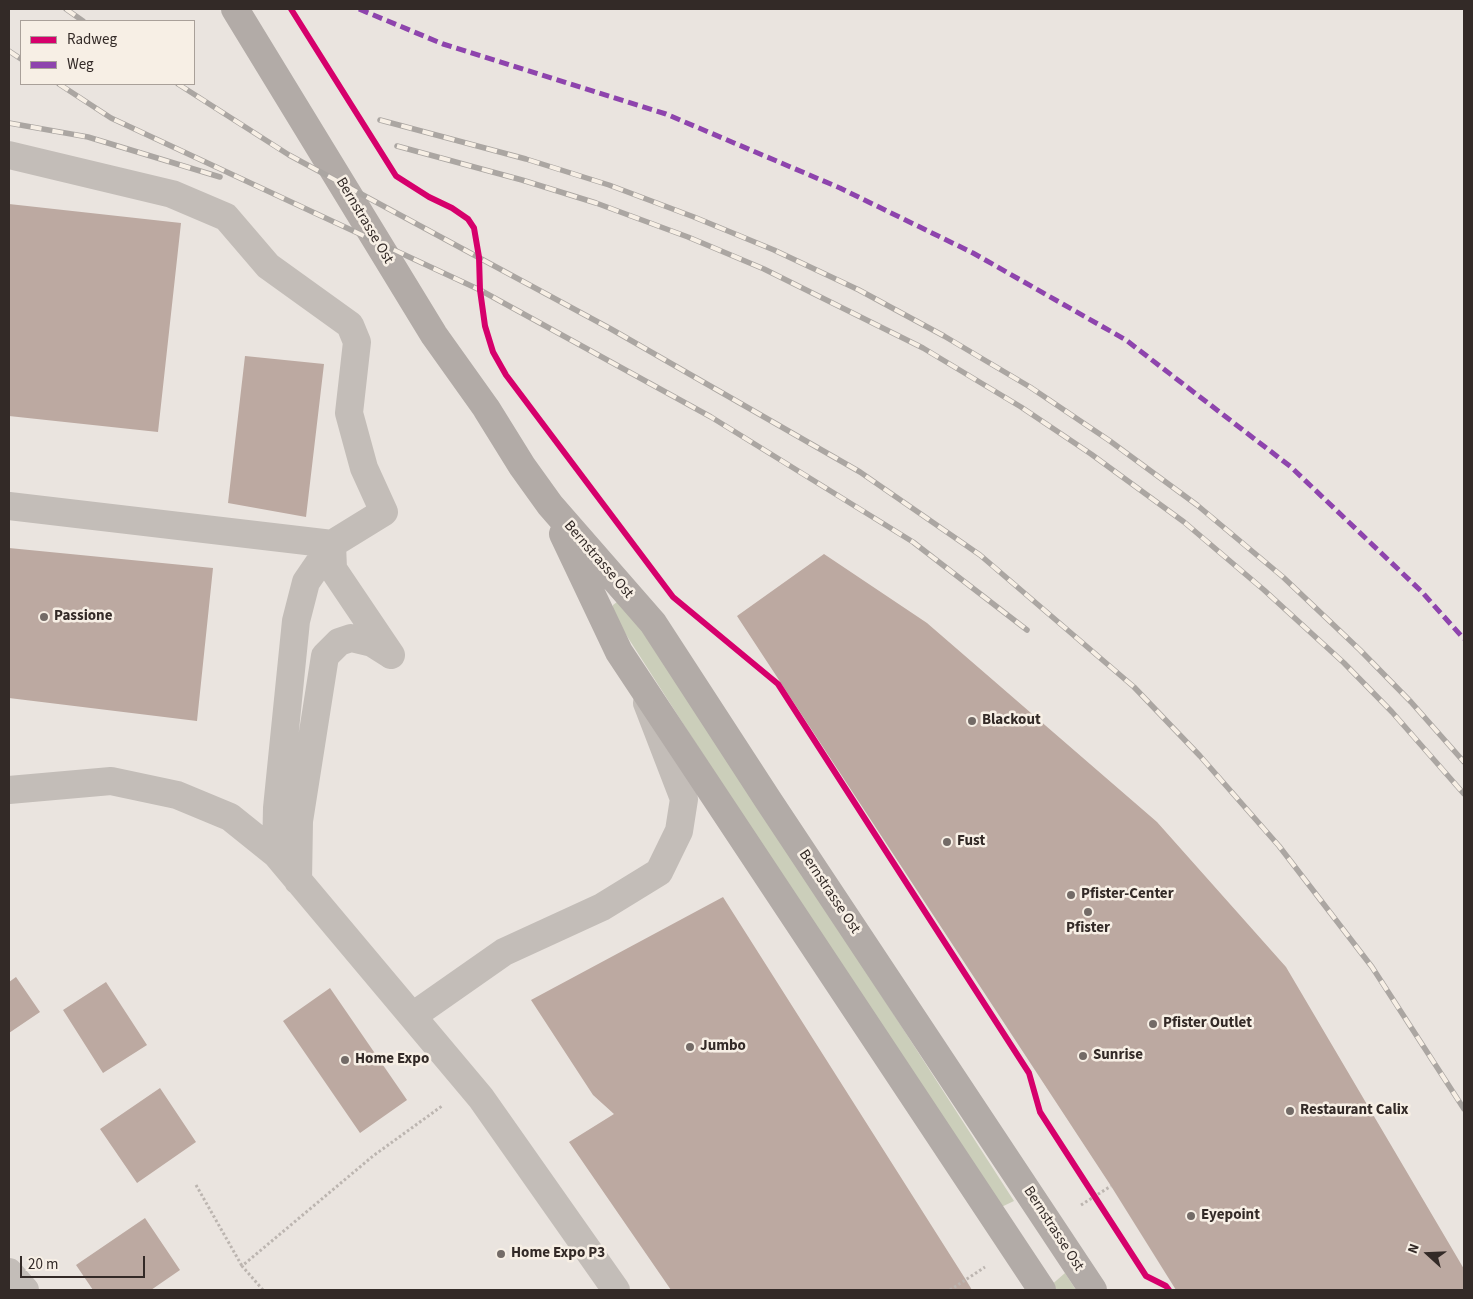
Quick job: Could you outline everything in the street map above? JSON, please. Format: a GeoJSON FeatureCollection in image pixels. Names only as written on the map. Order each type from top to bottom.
{"type":"FeatureCollection","features":[{"type":"Feature","properties":{"kind":"main road","name":"Bernstrasse Ost"},"geometry":{"type":"LineString","coordinates":[[235,9],[434,335],[486,408],[522,466],[550,505],[653,623],[1093,1290]]}},
{"type":"Feature","properties":{"kind":"main road","name":"Bernstrasse Ost"},"geometry":{"type":"LineString","coordinates":[[550,505],[619,652],[1042,1290]]}},
{"type":"Feature","properties":{"kind":"street"},"geometry":{"type":"LineString","coordinates":[[9,154],[172,194],[226,217],[268,266],[350,325],[357,342],[349,413],[364,468],[384,512],[332,544],[306,582],[296,621],[277,808],[276,854]]}},
{"type":"Feature","properties":{"kind":"street"},"geometry":{"type":"LineString","coordinates":[[9,506],[332,544]]}},
{"type":"Feature","properties":{"kind":"street"},"geometry":{"type":"LineString","coordinates":[[298,881],[299,821],[325,656],[339,642],[351,638],[372,643],[394,659],[333,569],[332,544]]}},
{"type":"Feature","properties":{"kind":"street"},"geometry":{"type":"LineString","coordinates":[[414,1015],[504,952],[602,907],[659,872],[680,831],[684,798],[641,685]]}},
{"type":"Feature","properties":{"kind":"street"},"geometry":{"type":"LineString","coordinates":[[9,790],[111,781],[177,795],[230,817],[276,854],[414,1015],[470,1084],[616,1290]]}},
{"type":"Feature","properties":{"kind":"street"},"geometry":{"type":"LineString","coordinates":[[9,1272],[25,1290]]}},
{"type":"Feature","properties":{"kind":"path"},"geometry":{"type":"LineString","coordinates":[[242,1266],[373,1156],[470,1084]]}},
{"type":"Feature","properties":{"kind":"path"},"geometry":{"type":"LineString","coordinates":[[196,1185],[242,1266],[263,1290]]}},
{"type":"Feature","properties":{"kind":"path"},"geometry":{"type":"LineString","coordinates":[[950,1290],[966,1280]]}},
{"type":"Feature","properties":{"kind":"green space"},"geometry":{"type":"Polygon","coordinates":[[[617,602],[629,611],[793,858],[1014,1201],[995,1210],[616,619],[613,605],[617,602]]]}},
{"type":"Feature","properties":{"kind":"green space"},"geometry":{"type":"Polygon","coordinates":[[[1065,1273],[1076,1290],[1051,1290],[1049,1287],[1065,1273]]]}},
{"type":"Feature","properties":{"kind":"building"},"geometry":{"type":"Polygon","coordinates":[[[9,204],[181,223],[158,432],[9,416],[9,204]]]}},
{"type":"Feature","properties":{"kind":"building"},"geometry":{"type":"Polygon","coordinates":[[[245,356],[324,364],[306,517],[228,503],[245,356]]]}},
{"type":"Feature","properties":{"kind":"building"},"geometry":{"type":"Polygon","coordinates":[[[9,548],[213,568],[197,721],[9,698],[9,548]]]}},
{"type":"Feature","properties":{"kind":"building","name":"Pfister-Center"},"geometry":{"type":"Polygon","coordinates":[[[824,554],[927,623],[1157,822],[1286,967],[1464,1269],[1464,1290],[1176,1290],[1111,1186],[737,616],[824,554]]]}},
{"type":"Feature","properties":{"kind":"building","name":"Jumbo"},"geometry":{"type":"Polygon","coordinates":[[[723,897],[972,1290],[671,1290],[569,1142],[614,1114],[593,1095],[531,1000],[723,897]]]}},
{"type":"Feature","properties":{"kind":"building"},"geometry":{"type":"Polygon","coordinates":[[[16,977],[40,1012],[9,1033],[9,982],[16,977]]]}},
{"type":"Feature","properties":{"kind":"building"},"geometry":{"type":"Polygon","coordinates":[[[106,982],[147,1045],[103,1073],[63,1010],[106,982]]]}},
{"type":"Feature","properties":{"kind":"building","name":"Home Expo"},"geometry":{"type":"Polygon","coordinates":[[[330,988],[407,1100],[360,1133],[283,1021],[330,988]]]}},
{"type":"Feature","properties":{"kind":"building"},"geometry":{"type":"Polygon","coordinates":[[[160,1088],[196,1142],[137,1183],[100,1129],[160,1088]]]}},
{"type":"Feature","properties":{"kind":"building"},"geometry":{"type":"Polygon","coordinates":[[[145,1218],[180,1270],[151,1290],[93,1290],[76,1265],[145,1218]]]}},
{"type":"Feature","properties":{"kind":"railway"},"geometry":{"type":"LineString","coordinates":[[66,9],[82,20]]}},
{"type":"Feature","properties":{"kind":"railway"},"geometry":{"type":"LineString","coordinates":[[9,51],[20,58]]}},
{"type":"Feature","properties":{"kind":"railway"},"geometry":{"type":"LineString","coordinates":[[61,85],[111,118],[480,290],[711,417],[913,542],[1027,630]]}},
{"type":"Feature","properties":{"kind":"railway"},"geometry":{"type":"LineString","coordinates":[[180,85],[289,155],[611,329],[860,472],[980,555],[1134,687],[1200,756],[1279,846],[1372,967],[1464,1109]]}},
{"type":"Feature","properties":{"kind":"railway"},"geometry":{"type":"LineString","coordinates":[[380,120],[526,159],[609,185],[694,217],[774,250],[859,290],[944,336],[1030,387],[1110,441],[1197,505],[1283,577],[1360,650],[1411,702],[1464,762]]}},
{"type":"Feature","properties":{"kind":"railway"},"geometry":{"type":"LineString","coordinates":[[9,123],[88,137],[220,177]]}},
{"type":"Feature","properties":{"kind":"railway"},"geometry":{"type":"LineString","coordinates":[[397,146],[522,180],[596,203],[688,237],[764,269],[923,348],[1021,407],[1091,454],[1184,522],[1264,590],[1344,663],[1392,712],[1464,794]]}},
{"type":"Feature","properties":{"kind":"marked path"},"geometry":{"type":"LineString","coordinates":[[359,9],[443,44],[666,114],[840,188],[973,253],[1126,340],[1291,467],[1421,591],[1464,639]]}},
{"type":"Feature","properties":{"kind":"cycle path"},"geometry":{"type":"LineString","coordinates":[[291,9],[396,176],[429,197],[452,208],[468,219],[474,228],[479,257],[480,290],[485,326],[493,352],[506,375],[673,597],[778,684],[1029,1073],[1040,1112],[1146,1276],[1166,1286],[1169,1290]]}},
{"type":"Feature","properties":{"kind":"place","name":"Passione"},"geometry":{"type":"Point","coordinates":[44,617]}},
{"type":"Feature","properties":{"kind":"place","name":"Blackout"},"geometry":{"type":"Point","coordinates":[972,721]}},
{"type":"Feature","properties":{"kind":"place","name":"Fust"},"geometry":{"type":"Point","coordinates":[947,842]}},
{"type":"Feature","properties":{"kind":"place","name":"Pfister-Center"},"geometry":{"type":"Point","coordinates":[1071,895]}},
{"type":"Feature","properties":{"kind":"place","name":"Pfister"},"geometry":{"type":"Point","coordinates":[1088,912]}},
{"type":"Feature","properties":{"kind":"place","name":"Pfister Outlet"},"geometry":{"type":"Point","coordinates":[1153,1024]}},
{"type":"Feature","properties":{"kind":"place","name":"Jumbo"},"geometry":{"type":"Point","coordinates":[690,1047]}},
{"type":"Feature","properties":{"kind":"place","name":"Sunrise"},"geometry":{"type":"Point","coordinates":[1083,1056]}},
{"type":"Feature","properties":{"kind":"place","name":"Home Expo"},"geometry":{"type":"Point","coordinates":[345,1060]}},
{"type":"Feature","properties":{"kind":"place","name":"Restaurant Calix"},"geometry":{"type":"Point","coordinates":[1290,1111]}},
{"type":"Feature","properties":{"kind":"place","name":"Eyepoint"},"geometry":{"type":"Point","coordinates":[1191,1216]}},
{"type":"Feature","properties":{"kind":"place","name":"Home Expo P3"},"geometry":{"type":"Point","coordinates":[501,1254]}}]}
